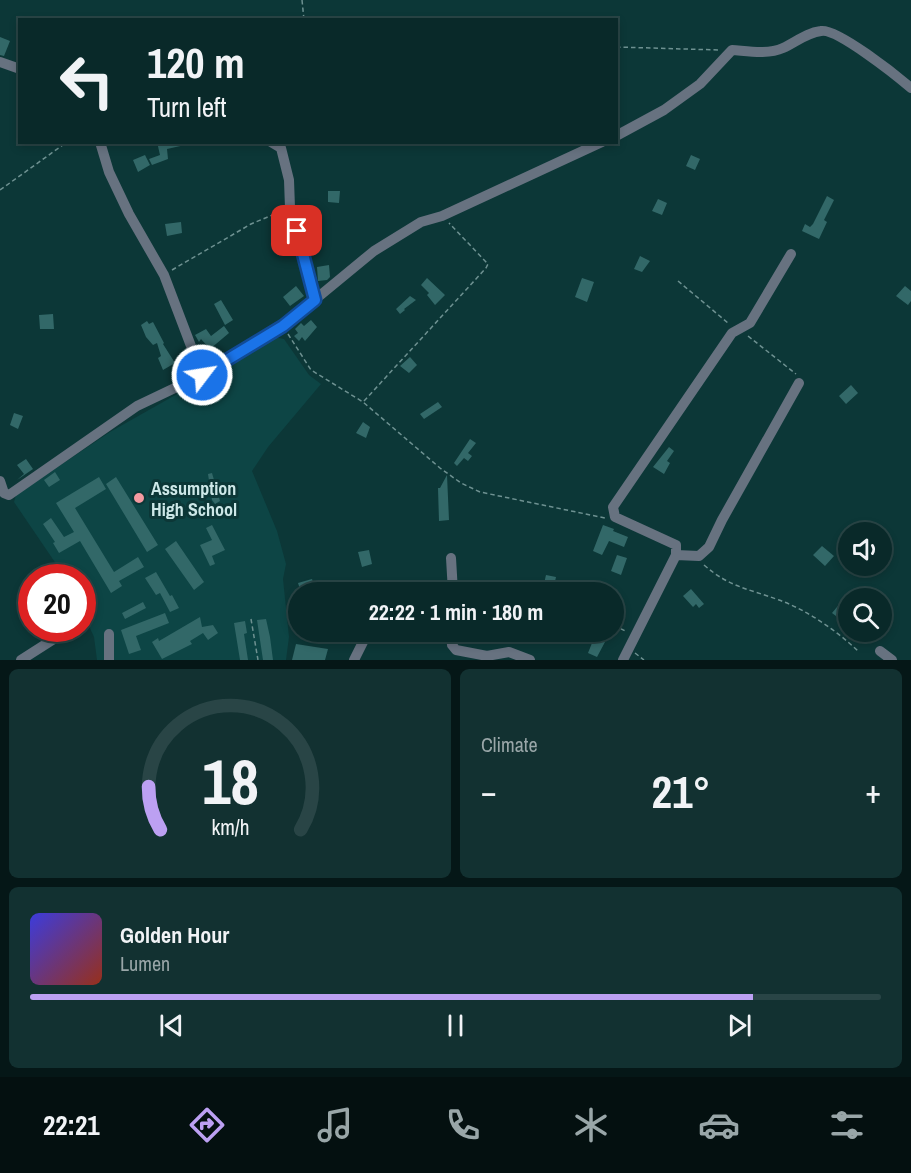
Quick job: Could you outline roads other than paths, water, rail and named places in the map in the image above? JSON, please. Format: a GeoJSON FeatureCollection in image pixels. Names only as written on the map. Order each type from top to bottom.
{"type":"FeatureCollection","features":[{"type":"Feature","properties":{"kind":"street"},"geometry":{"type":"LineString","coordinates":[[618,135],[664,110],[700,84],[732,50],[763,52],[781,49],[800,37],[824,30],[838,35],[862,51],[911,88]]}},
{"type":"Feature","properties":{"kind":"street"},"geometry":{"type":"LineString","coordinates":[[0,62],[18,68]]}},
{"type":"Feature","properties":{"kind":"street"},"geometry":{"type":"LineString","coordinates":[[101,144],[110,172],[129,214],[164,275],[202,375]]}},
{"type":"Feature","properties":{"kind":"street"},"geometry":{"type":"LineString","coordinates":[[274,144],[281,148],[290,180],[291,208],[315,300]]}},
{"type":"Feature","properties":{"kind":"street"},"geometry":{"type":"LineString","coordinates":[[0,481],[4,494],[9,495],[137,406],[202,375],[283,326],[374,251],[421,222],[442,216],[598,144]]}},
{"type":"Feature","properties":{"kind":"street"},"geometry":{"type":"LineString","coordinates":[[623,660],[676,555],[676,545],[615,517],[614,507],[736,331],[750,323],[791,254]]}},
{"type":"Feature","properties":{"kind":"street"},"geometry":{"type":"LineString","coordinates":[[676,555],[699,556],[709,547],[799,383]]}},
{"type":"Feature","properties":{"kind":"street"},"geometry":{"type":"LineString","coordinates":[[451,558],[452,582]]}},
{"type":"Feature","properties":{"kind":"street"},"geometry":{"type":"LineString","coordinates":[[108,634],[109,660]]}},
{"type":"Feature","properties":{"kind":"street"},"geometry":{"type":"LineString","coordinates":[[21,660],[49,642]]}},
{"type":"Feature","properties":{"kind":"street"},"geometry":{"type":"LineString","coordinates":[[354,660],[363,642]]}},
{"type":"Feature","properties":{"kind":"street"},"geometry":{"type":"LineString","coordinates":[[453,642],[456,650],[487,656],[509,652],[530,660]]}},
{"type":"Feature","properties":{"kind":"street"},"geometry":{"type":"LineString","coordinates":[[880,651],[892,660]]}},
{"type":"Feature","properties":{"kind":"place","name":"Assumption High School"},"geometry":{"type":"Point","coordinates":[139,498]}}]}
